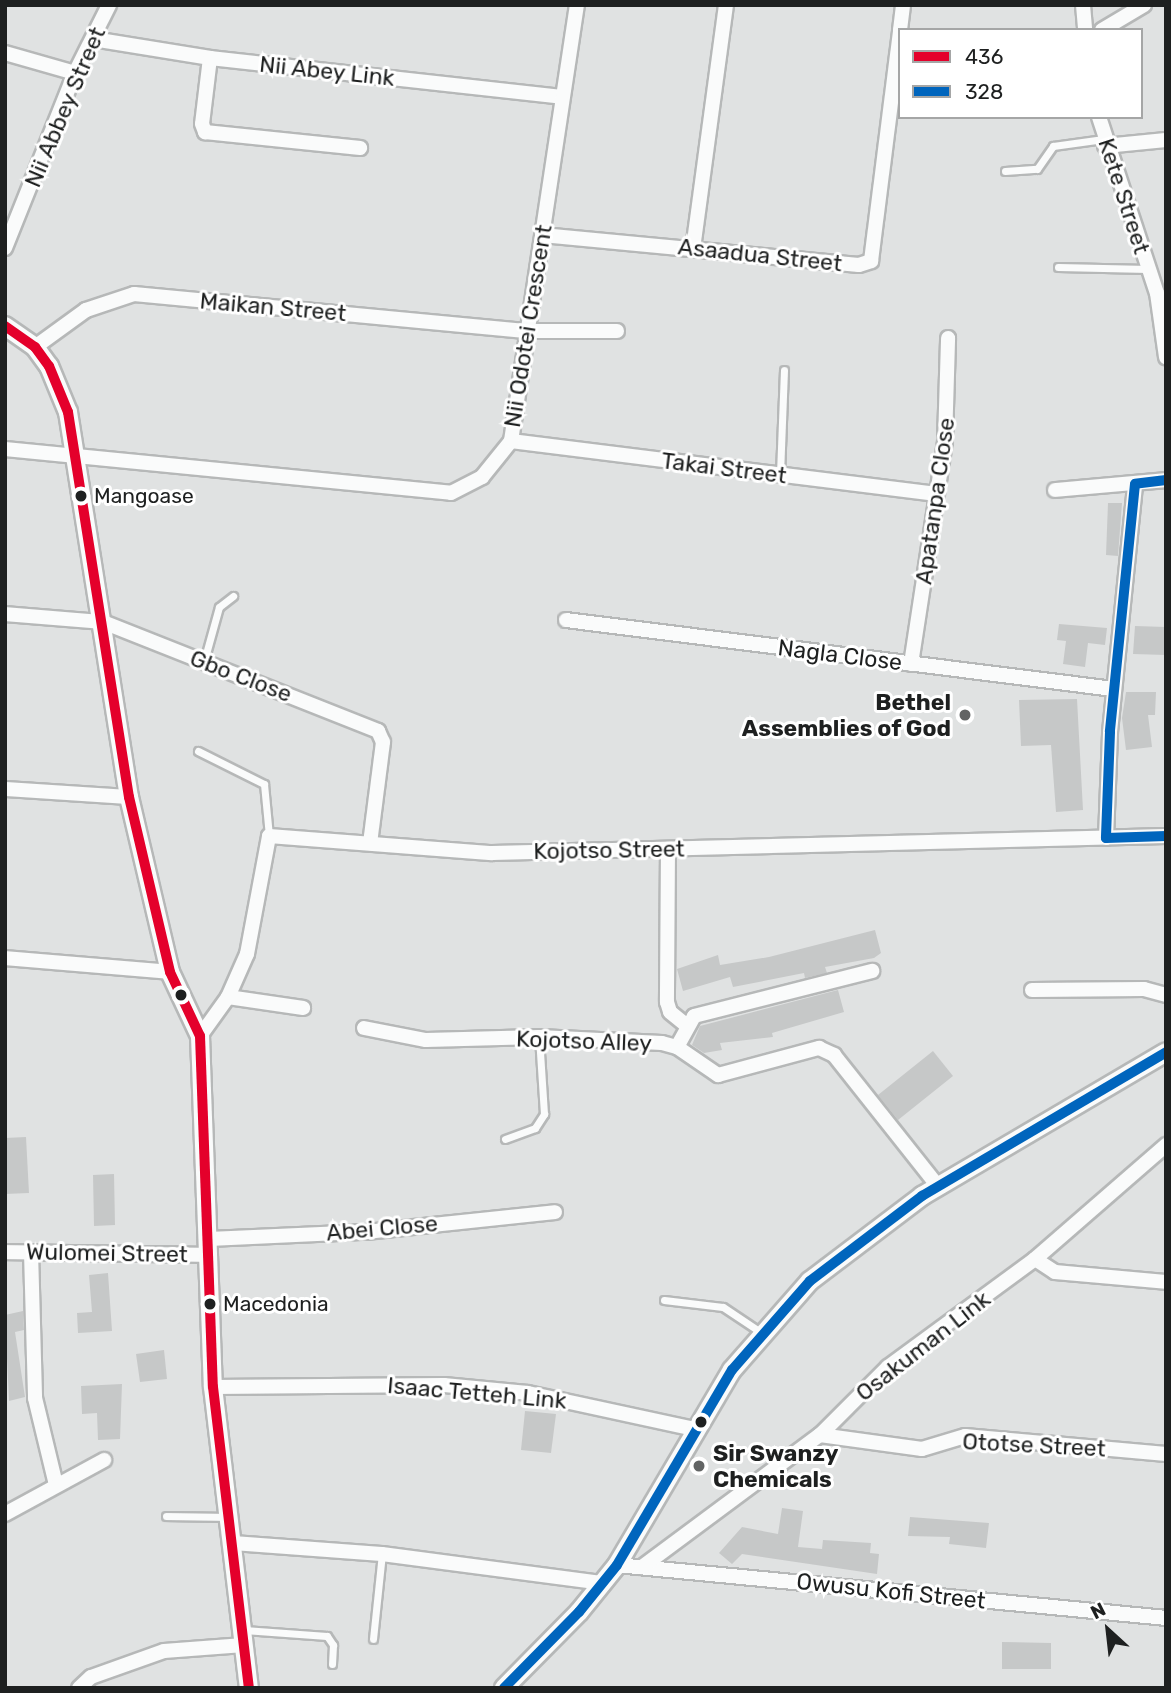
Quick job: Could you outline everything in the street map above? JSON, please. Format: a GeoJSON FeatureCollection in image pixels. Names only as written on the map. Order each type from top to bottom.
{"type":"FeatureCollection","features":[{"type":"Feature","properties":{"kind":"street","name":"Nii Abbey Street"},"geometry":{"type":"LineString","coordinates":[[5,248],[75,73],[109,5]]}},
{"type":"Feature","properties":{"kind":"street","name":"Nii Odotei Crescent"},"geometry":{"type":"LineString","coordinates":[[5,449],[451,493],[482,478],[511,441],[577,5]]}},
{"type":"Feature","properties":{"kind":"street"},"geometry":{"type":"LineString","coordinates":[[693,249],[726,5]]}},
{"type":"Feature","properties":{"kind":"street","name":"Asaadua Street"},"geometry":{"type":"LineString","coordinates":[[900,28],[903,5]]}},
{"type":"Feature","properties":{"kind":"street"},"geometry":{"type":"LineString","coordinates":[[1083,5],[1085,28]]}},
{"type":"Feature","properties":{"kind":"street"},"geometry":{"type":"LineString","coordinates":[[1105,28],[1144,5]]}},
{"type":"Feature","properties":{"kind":"street","name":"Nii Abey Link"},"geometry":{"type":"LineString","coordinates":[[93,39],[210,58],[562,97]]}},
{"type":"Feature","properties":{"kind":"street","name":"Asaadua Street"},"geometry":{"type":"LineString","coordinates":[[542,235],[859,265],[871,261],[898,46]]}},
{"type":"Feature","properties":{"kind":"street"},"geometry":{"type":"LineString","coordinates":[[5,53],[75,73]]}},
{"type":"Feature","properties":{"kind":"street"},"geometry":{"type":"LineString","coordinates":[[210,58],[202,124],[205,132],[360,148]]}},
{"type":"Feature","properties":{"kind":"street","name":"Kete Street"},"geometry":{"type":"LineString","coordinates":[[1099,119],[1104,143],[1148,269],[1161,293],[1166,357]]}},
{"type":"Feature","properties":{"kind":"street"},"geometry":{"type":"LineString","coordinates":[[1104,143],[1166,140]]}},
{"type":"Feature","properties":{"kind":"street","name":"Maikan Street"},"geometry":{"type":"LineString","coordinates":[[35,347],[86,310],[134,294],[526,331],[617,331]]}},
{"type":"Feature","properties":{"kind":"street"},"geometry":{"type":"LineString","coordinates":[[5,326],[35,347],[61,388],[76,455],[129,797],[170,972],[200,1036],[213,1387],[249,1688]]}},
{"type":"Feature","properties":{"kind":"street","name":"Apatanpa Close"},"geometry":{"type":"LineString","coordinates":[[911,664],[948,413],[948,338]]}},
{"type":"Feature","properties":{"kind":"street","name":"Takai Street"},"geometry":{"type":"LineString","coordinates":[[511,441],[937,494]]}},
{"type":"Feature","properties":{"kind":"street"},"geometry":{"type":"LineString","coordinates":[[1055,490],[1166,480]]}},
{"type":"Feature","properties":{"kind":"street"},"geometry":{"type":"LineString","coordinates":[[1106,838],[1114,689],[1135,484]]}},
{"type":"Feature","properties":{"kind":"street","name":"Gbo Close"},"geometry":{"type":"LineString","coordinates":[[5,614],[103,622],[378,731],[383,742],[370,843]]}},
{"type":"Feature","properties":{"kind":"street","name":"Nagla Close"},"geometry":{"type":"LineString","coordinates":[[566,620],[1114,689]]}},
{"type":"Feature","properties":{"kind":"street"},"geometry":{"type":"LineString","coordinates":[[5,789],[129,797]]}},
{"type":"Feature","properties":{"kind":"street"},"geometry":{"type":"LineString","coordinates":[[200,1036],[228,997],[252,934],[269,836]]}},
{"type":"Feature","properties":{"kind":"street","name":"Kojotso Street"},"geometry":{"type":"LineString","coordinates":[[269,836],[492,853],[1166,836]]}},
{"type":"Feature","properties":{"kind":"street"},"geometry":{"type":"LineString","coordinates":[[668,849],[667,1002],[670,1012],[686,1026]]}},
{"type":"Feature","properties":{"kind":"street"},"geometry":{"type":"LineString","coordinates":[[5,958],[170,972]]}},
{"type":"Feature","properties":{"kind":"street"},"geometry":{"type":"LineString","coordinates":[[677,1047],[686,1026],[709,1010],[872,971]]}},
{"type":"Feature","properties":{"kind":"street"},"geometry":{"type":"LineString","coordinates":[[1032,990],[1144,989],[1166,995]]}},
{"type":"Feature","properties":{"kind":"street"},"geometry":{"type":"LineString","coordinates":[[228,997],[303,1008]]}},
{"type":"Feature","properties":{"kind":"street","name":"Kojotso Alley"},"geometry":{"type":"LineString","coordinates":[[364,1028],[426,1040],[539,1037],[635,1040],[677,1047],[718,1074],[798,1051],[819,1048],[834,1055],[938,1186]]}},
{"type":"Feature","properties":{"kind":"street"},"geometry":{"type":"LineString","coordinates":[[504,1688],[617,1565],[695,1429],[762,1332],[838,1256],[938,1186],[1166,1052]]}},
{"type":"Feature","properties":{"kind":"street","name":"Osakuman Link"},"geometry":{"type":"LineString","coordinates":[[642,1567],[820,1435],[888,1367],[1035,1259],[1166,1145]]}},
{"type":"Feature","properties":{"kind":"street","name":"Abei Close"},"geometry":{"type":"LineString","coordinates":[[209,1247],[555,1212]]}},
{"type":"Feature","properties":{"kind":"street","name":"Wulomei Street"},"geometry":{"type":"LineString","coordinates":[[5,1252],[209,1247]]}},
{"type":"Feature","properties":{"kind":"street"},"geometry":{"type":"LineString","coordinates":[[31,1252],[35,1398],[56,1485]]}},
{"type":"Feature","properties":{"kind":"street"},"geometry":{"type":"LineString","coordinates":[[1035,1259],[1055,1272],[1166,1282]]}},
{"type":"Feature","properties":{"kind":"street","name":"Isaac Tetteh Link"},"geometry":{"type":"LineString","coordinates":[[213,1387],[444,1385],[528,1393],[695,1429]]}},
{"type":"Feature","properties":{"kind":"street","name":"Ototse Street"},"geometry":{"type":"LineString","coordinates":[[820,1435],[922,1449],[965,1436],[1166,1454]]}},
{"type":"Feature","properties":{"kind":"street"},"geometry":{"type":"LineString","coordinates":[[5,1514],[104,1460]]}},
{"type":"Feature","properties":{"kind":"street"},"geometry":{"type":"LineString","coordinates":[[233,1543],[382,1553],[603,1583]]}},
{"type":"Feature","properties":{"kind":"street","name":"Owusu Kofi Street"},"geometry":{"type":"LineString","coordinates":[[617,1565],[1166,1618]]}},
{"type":"Feature","properties":{"kind":"street"},"geometry":{"type":"LineString","coordinates":[[79,1688],[91,1678],[164,1651],[243,1638]]}},
{"type":"Feature","properties":{"kind":"lane"},"geometry":{"type":"LineString","coordinates":[[1005,171],[1037,169],[1053,146],[1104,143]]}},
{"type":"Feature","properties":{"kind":"lane"},"geometry":{"type":"LineString","coordinates":[[1058,267],[1148,269]]}},
{"type":"Feature","properties":{"kind":"lane"},"geometry":{"type":"LineString","coordinates":[[780,475],[784,370]]}},
{"type":"Feature","properties":{"kind":"lane"},"geometry":{"type":"LineString","coordinates":[[204,662],[219,607],[233,596]]}},
{"type":"Feature","properties":{"kind":"lane"},"geometry":{"type":"LineString","coordinates":[[198,751],[264,784],[269,836]]}},
{"type":"Feature","properties":{"kind":"lane"},"geometry":{"type":"LineString","coordinates":[[505,1139],[535,1128],[544,1114],[539,1037]]}},
{"type":"Feature","properties":{"kind":"lane"},"geometry":{"type":"LineString","coordinates":[[664,1300],[723,1307],[762,1332]]}},
{"type":"Feature","properties":{"kind":"lane"},"geometry":{"type":"LineString","coordinates":[[166,1516],[230,1517]]}},
{"type":"Feature","properties":{"kind":"lane"},"geometry":{"type":"LineString","coordinates":[[373,1639],[382,1553]]}},
{"type":"Feature","properties":{"kind":"lane"},"geometry":{"type":"LineString","coordinates":[[243,1638],[327,1636],[333,1645],[332,1664]]}},
{"type":"Feature","properties":{"kind":"building"},"geometry":{"type":"Polygon","coordinates":[[[1108,503],[1122,503],[1118,556],[1106,555],[1108,503]]]}},
{"type":"Feature","properties":{"kind":"building"},"geometry":{"type":"Polygon","coordinates":[[[1059,624],[1107,628],[1105,645],[1088,643],[1085,667],[1063,664],[1066,641],[1057,640],[1059,624]]]}},
{"type":"Feature","properties":{"kind":"building"},"geometry":{"type":"Polygon","coordinates":[[[1135,626],[1166,627],[1166,655],[1133,654],[1135,626]]]}},
{"type":"Feature","properties":{"kind":"building"},"geometry":{"type":"Polygon","coordinates":[[[1126,692],[1156,692],[1155,715],[1148,715],[1152,747],[1126,750],[1122,718],[1126,692]]]}},
{"type":"Feature","properties":{"kind":"building"},"geometry":{"type":"Polygon","coordinates":[[[1077,699],[1083,810],[1056,812],[1051,745],[1021,746],[1019,700],[1077,699]]]}},
{"type":"Feature","properties":{"kind":"building"},"geometry":{"type":"Polygon","coordinates":[[[875,930],[881,953],[874,958],[825,967],[827,973],[805,978],[804,973],[733,987],[730,977],[683,991],[677,969],[718,955],[720,965],[769,957],[875,930]]]}},
{"type":"Feature","properties":{"kind":"building"},"geometry":{"type":"Polygon","coordinates":[[[838,990],[844,1012],[772,1033],[773,1037],[720,1043],[722,1050],[704,1053],[692,1045],[700,1026],[838,990]]]}},
{"type":"Feature","properties":{"kind":"building"},"geometry":{"type":"Polygon","coordinates":[[[933,1051],[953,1076],[898,1120],[878,1095],[933,1051]]]}},
{"type":"Feature","properties":{"kind":"building"},"geometry":{"type":"Polygon","coordinates":[[[26,1137],[29,1193],[5,1194],[5,1138],[26,1137]]]}},
{"type":"Feature","properties":{"kind":"building"},"geometry":{"type":"Polygon","coordinates":[[[114,1174],[115,1225],[94,1226],[93,1175],[114,1174]]]}},
{"type":"Feature","properties":{"kind":"building"},"geometry":{"type":"Polygon","coordinates":[[[108,1273],[112,1331],[78,1333],[77,1313],[92,1312],[89,1275],[108,1273]]]}},
{"type":"Feature","properties":{"kind":"building"},"geometry":{"type":"Polygon","coordinates":[[[23,1311],[24,1330],[15,1332],[25,1397],[9,1401],[5,1315],[23,1311]]]}},
{"type":"Feature","properties":{"kind":"building"},"geometry":{"type":"Polygon","coordinates":[[[164,1350],[167,1379],[140,1382],[136,1354],[164,1350]]]}},
{"type":"Feature","properties":{"kind":"building"},"geometry":{"type":"Polygon","coordinates":[[[122,1384],[120,1439],[98,1440],[97,1413],[82,1414],[81,1386],[122,1384]]]}},
{"type":"Feature","properties":{"kind":"building"},"geometry":{"type":"Polygon","coordinates":[[[525,1411],[556,1414],[551,1453],[521,1450],[525,1411]]]}},
{"type":"Feature","properties":{"kind":"building"},"geometry":{"type":"Polygon","coordinates":[[[782,1508],[803,1511],[798,1547],[822,1549],[823,1540],[871,1543],[870,1553],[879,1554],[877,1574],[742,1554],[732,1564],[719,1553],[742,1527],[778,1534],[782,1508]]]}},
{"type":"Feature","properties":{"kind":"building"},"geometry":{"type":"Polygon","coordinates":[[[910,1517],[989,1523],[986,1548],[949,1544],[950,1537],[908,1536],[910,1517]]]}},
{"type":"Feature","properties":{"kind":"building"},"geometry":{"type":"Polygon","coordinates":[[[1002,1642],[1051,1643],[1051,1669],[1002,1669],[1002,1642]]]}},
{"type":"Feature","properties":{"kind":"transit line","name":"436"},"geometry":{"type":"LineString","coordinates":[[5,326],[35,347],[49,366],[68,412],[129,797],[170,972],[200,1036],[213,1387],[249,1688]]}},
{"type":"Feature","properties":{"kind":"transit line","name":"328"},"geometry":{"type":"LineString","coordinates":[[1166,480],[1135,484],[1110,732],[1106,838],[1166,836]]}},
{"type":"Feature","properties":{"kind":"transit line","name":"328"},"geometry":{"type":"LineString","coordinates":[[504,1688],[579,1612],[617,1565],[732,1370],[810,1281],[922,1196],[1166,1052]]}},
{"type":"Feature","properties":{"kind":"place","name":"Mangoase"},"geometry":{"type":"Point","coordinates":[81,496]}},
{"type":"Feature","properties":{"kind":"place","name":"Bethel Assemblies of God"},"geometry":{"type":"Point","coordinates":[965,715]}},
{"type":"Feature","properties":{"kind":"place","name":"Macedonia"},"geometry":{"type":"Point","coordinates":[210,1304]}},
{"type":"Feature","properties":{"kind":"place","name":"Sir Swanzy Chemicals"},"geometry":{"type":"Point","coordinates":[699,1466]}}]}
